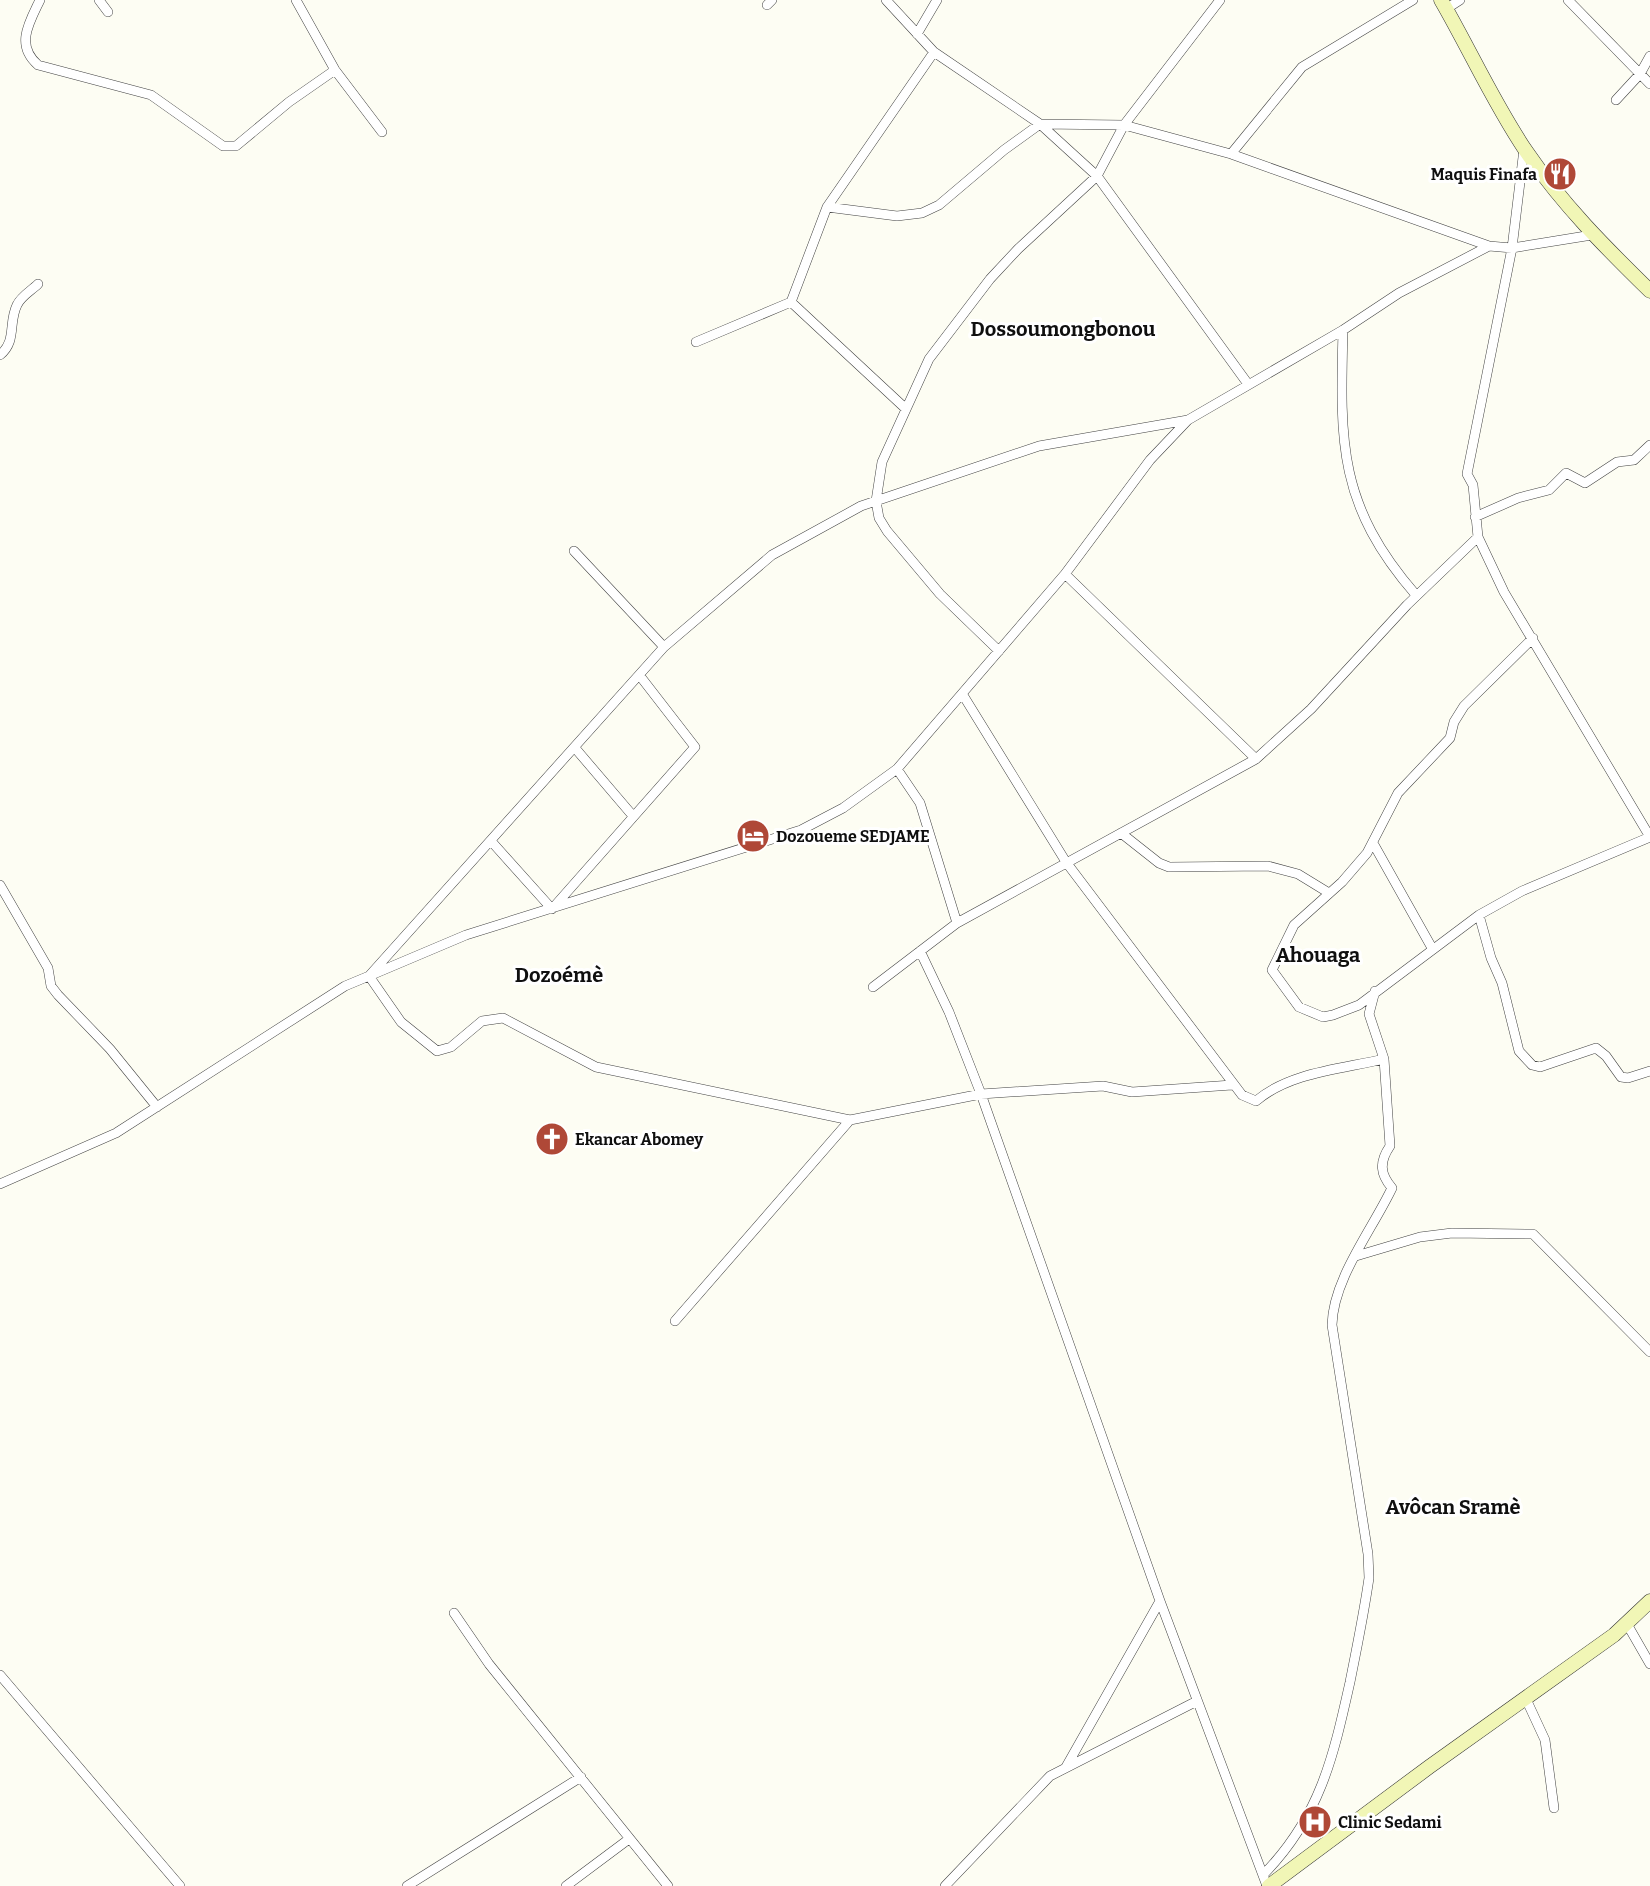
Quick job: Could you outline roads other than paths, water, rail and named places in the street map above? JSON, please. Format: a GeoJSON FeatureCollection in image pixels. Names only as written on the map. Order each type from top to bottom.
{"type":"FeatureCollection","features":[{"type":"Feature","properties":{"kind":"main road"},"geometry":{"type":"LineString","coordinates":[[1444,4],[1524,149],[1560,198],[1592,235],[1650,291]]}},
{"type":"Feature","properties":{"kind":"main road"},"geometry":{"type":"LineString","coordinates":[[1266,1882],[1526,1699],[1627,1624],[1650,1601]]}},
{"type":"Feature","properties":{"kind":"street"},"geometry":{"type":"LineString","coordinates":[[40,0],[24,40],[26,51],[38,65],[151,95],[223,146],[236,146],[289,102],[334,70]]}},
{"type":"Feature","properties":{"kind":"street"},"geometry":{"type":"LineString","coordinates":[[99,0],[108,12]]}},
{"type":"Feature","properties":{"kind":"street"},"geometry":{"type":"LineString","coordinates":[[296,0],[334,70],[382,132]]}},
{"type":"Feature","properties":{"kind":"street"},"geometry":{"type":"LineString","coordinates":[[886,0],[934,52],[1040,124],[1097,176],[1248,384]]}},
{"type":"Feature","properties":{"kind":"street"},"geometry":{"type":"LineString","coordinates":[[917,34],[937,0]]}},
{"type":"Feature","properties":{"kind":"street"},"geometry":{"type":"LineString","coordinates":[[999,651],[962,618],[915,568],[879,518],[876,501],[882,462],[929,359],[990,279],[1018,249],[1097,176],[1124,125],[1220,0]]}},
{"type":"Feature","properties":{"kind":"street"},"geometry":{"type":"LineString","coordinates":[[1231,154],[1302,67],[1413,0]]}},
{"type":"Feature","properties":{"kind":"street"},"geometry":{"type":"LineString","coordinates":[[1444,4],[1460,0]]}},
{"type":"Feature","properties":{"kind":"street"},"geometry":{"type":"LineString","coordinates":[[1568,0],[1650,84]]}},
{"type":"Feature","properties":{"kind":"street"},"geometry":{"type":"LineString","coordinates":[[696,342],[791,302],[827,207],[934,52]]}},
{"type":"Feature","properties":{"kind":"street"},"geometry":{"type":"LineString","coordinates":[[1616,100],[1640,74],[1650,56]]}},
{"type":"Feature","properties":{"kind":"street"},"geometry":{"type":"LineString","coordinates":[[827,207],[897,216],[922,213],[939,205],[1004,150],[1040,124],[1124,125],[1231,154],[1488,246],[1512,248],[1592,235]]}},
{"type":"Feature","properties":{"kind":"street"},"geometry":{"type":"LineString","coordinates":[[1524,149],[1512,248],[1467,474],[1473,485],[1478,537],[1504,592],[1533,638],[1650,837],[1522,891],[1479,915],[1432,948],[1359,1005],[1323,1017],[1299,1007],[1272,970],[1294,925],[1357,866],[1373,843],[1398,793],[1450,738],[1454,722],[1464,706],[1533,638]]}},
{"type":"Feature","properties":{"kind":"street"},"geometry":{"type":"LineString","coordinates":[[0,1184],[116,1133],[345,986],[466,935],[801,830],[843,808],[897,769],[963,695],[1065,574],[1149,460],[1188,420],[1343,330],[1399,293],[1488,246]]}},
{"type":"Feature","properties":{"kind":"street"},"geometry":{"type":"LineString","coordinates":[[0,355],[9,346],[17,305],[38,284]]}},
{"type":"Feature","properties":{"kind":"street"},"geometry":{"type":"LineString","coordinates":[[791,302],[905,408]]}},
{"type":"Feature","properties":{"kind":"street"},"geometry":{"type":"LineString","coordinates":[[1343,330],[1341,410],[1344,451],[1350,482],[1382,552],[1416,596]]}},
{"type":"Feature","properties":{"kind":"street"},"geometry":{"type":"LineString","coordinates":[[369,976],[664,647],[772,555],[861,506],[1039,446],[1188,420]]}},
{"type":"Feature","properties":{"kind":"street"},"geometry":{"type":"LineString","coordinates":[[1475,517],[1518,498],[1549,490],[1566,473],[1585,483],[1617,462],[1634,460],[1650,445]]}},
{"type":"Feature","properties":{"kind":"street"},"geometry":{"type":"LineString","coordinates":[[873,987],[957,923],[1256,759],[1311,709],[1416,596],[1478,537]]}},
{"type":"Feature","properties":{"kind":"street"},"geometry":{"type":"LineString","coordinates":[[574,551],[664,647]]}},
{"type":"Feature","properties":{"kind":"street"},"geometry":{"type":"LineString","coordinates":[[1065,574],[1256,759]]}},
{"type":"Feature","properties":{"kind":"street"},"geometry":{"type":"LineString","coordinates":[[552,909],[695,747],[640,676]]}},
{"type":"Feature","properties":{"kind":"street"},"geometry":{"type":"LineString","coordinates":[[963,695],[1066,862],[1232,1086],[1242,1095],[1256,1101],[1267,1092],[1300,1078],[1384,1059]]}},
{"type":"Feature","properties":{"kind":"street"},"geometry":{"type":"LineString","coordinates":[[575,748],[633,816]]}},
{"type":"Feature","properties":{"kind":"street"},"geometry":{"type":"LineString","coordinates":[[897,769],[920,803],[957,923]]}},
{"type":"Feature","properties":{"kind":"street"},"geometry":{"type":"LineString","coordinates":[[1121,833],[1159,863],[1169,867],[1268,866],[1298,874],[1329,893]]}},
{"type":"Feature","properties":{"kind":"street"},"geometry":{"type":"LineString","coordinates":[[491,841],[552,909]]}},
{"type":"Feature","properties":{"kind":"street"},"geometry":{"type":"LineString","coordinates":[[1373,843],[1432,948]]}},
{"type":"Feature","properties":{"kind":"street"},"geometry":{"type":"LineString","coordinates":[[0,885],[48,968],[51,986],[57,995],[110,1049],[158,1107]]}},
{"type":"Feature","properties":{"kind":"street"},"geometry":{"type":"LineString","coordinates":[[1479,915],[1491,958],[1505,991],[1518,1051],[1524,1058],[1540,1067],[1596,1048],[1606,1056],[1621,1077],[1628,1078],[1650,1071]]}},
{"type":"Feature","properties":{"kind":"street"},"geometry":{"type":"LineString","coordinates":[[920,951],[949,1012],[981,1094],[1160,1601],[1266,1882]]}},
{"type":"Feature","properties":{"kind":"street"},"geometry":{"type":"LineString","coordinates":[[369,976],[401,1022],[437,1051],[451,1047],[482,1021],[503,1018],[596,1067],[850,1120],[981,1094],[1103,1086],[1132,1092],[1232,1086]]}},
{"type":"Feature","properties":{"kind":"street"},"geometry":{"type":"LineString","coordinates":[[1266,1882],[1325,1780],[1334,1756],[1365,1604],[1370,1567],[1332,1325],[1335,1301],[1392,1188],[1382,1176],[1383,1157],[1390,1146],[1384,1059],[1369,1014],[1376,991]]}},
{"type":"Feature","properties":{"kind":"street"},"geometry":{"type":"LineString","coordinates":[[675,1321],[850,1120]]}},
{"type":"Feature","properties":{"kind":"street"},"geometry":{"type":"LineString","coordinates":[[1356,1256],[1420,1237],[1452,1233],[1533,1234],[1650,1352]]}},
{"type":"Feature","properties":{"kind":"street"},"geometry":{"type":"LineString","coordinates":[[1065,1767],[1160,1601]]}},
{"type":"Feature","properties":{"kind":"street"},"geometry":{"type":"LineString","coordinates":[[454,1613],[489,1664],[668,1886]]}},
{"type":"Feature","properties":{"kind":"street"},"geometry":{"type":"LineString","coordinates":[[1627,1624],[1650,1664]]}},
{"type":"Feature","properties":{"kind":"street"},"geometry":{"type":"LineString","coordinates":[[0,1675],[180,1886]]}},
{"type":"Feature","properties":{"kind":"street"},"geometry":{"type":"LineString","coordinates":[[1526,1699],[1545,1740],[1554,1808]]}},
{"type":"Feature","properties":{"kind":"street"},"geometry":{"type":"LineString","coordinates":[[945,1886],[1050,1776],[1197,1701]]}},
{"type":"Feature","properties":{"kind":"street"},"geometry":{"type":"LineString","coordinates":[[407,1886],[581,1777]]}},
{"type":"Feature","properties":{"kind":"street"},"geometry":{"type":"LineString","coordinates":[[566,1886],[629,1839]]}},
{"type":"Feature","properties":{"kind":"place","name":"Maquis Finafa"},"geometry":{"type":"Point","coordinates":[1560,174]}},
{"type":"Feature","properties":{"kind":"place","name":"Dozoueme SEDJAME"},"geometry":{"type":"Point","coordinates":[753,836]}},
{"type":"Feature","properties":{"kind":"place","name":"Ekancar Abomey"},"geometry":{"type":"Point","coordinates":[552,1139]}},
{"type":"Feature","properties":{"kind":"place","name":"Clinic Sedami"},"geometry":{"type":"Point","coordinates":[1315,1822]}},
{"type":"Feature","properties":{"kind":"district","name":"Dossoumongbonou"},"geometry":{"type":"Point","coordinates":[1063,329]}},
{"type":"Feature","properties":{"kind":"district","name":"Ahouaga"},"geometry":{"type":"Point","coordinates":[1318,955]}},
{"type":"Feature","properties":{"kind":"district","name":"Dozoémè"},"geometry":{"type":"Point","coordinates":[559,975]}},
{"type":"Feature","properties":{"kind":"district","name":"Avôcan Sramè"},"geometry":{"type":"Point","coordinates":[1453,1507]}}]}
